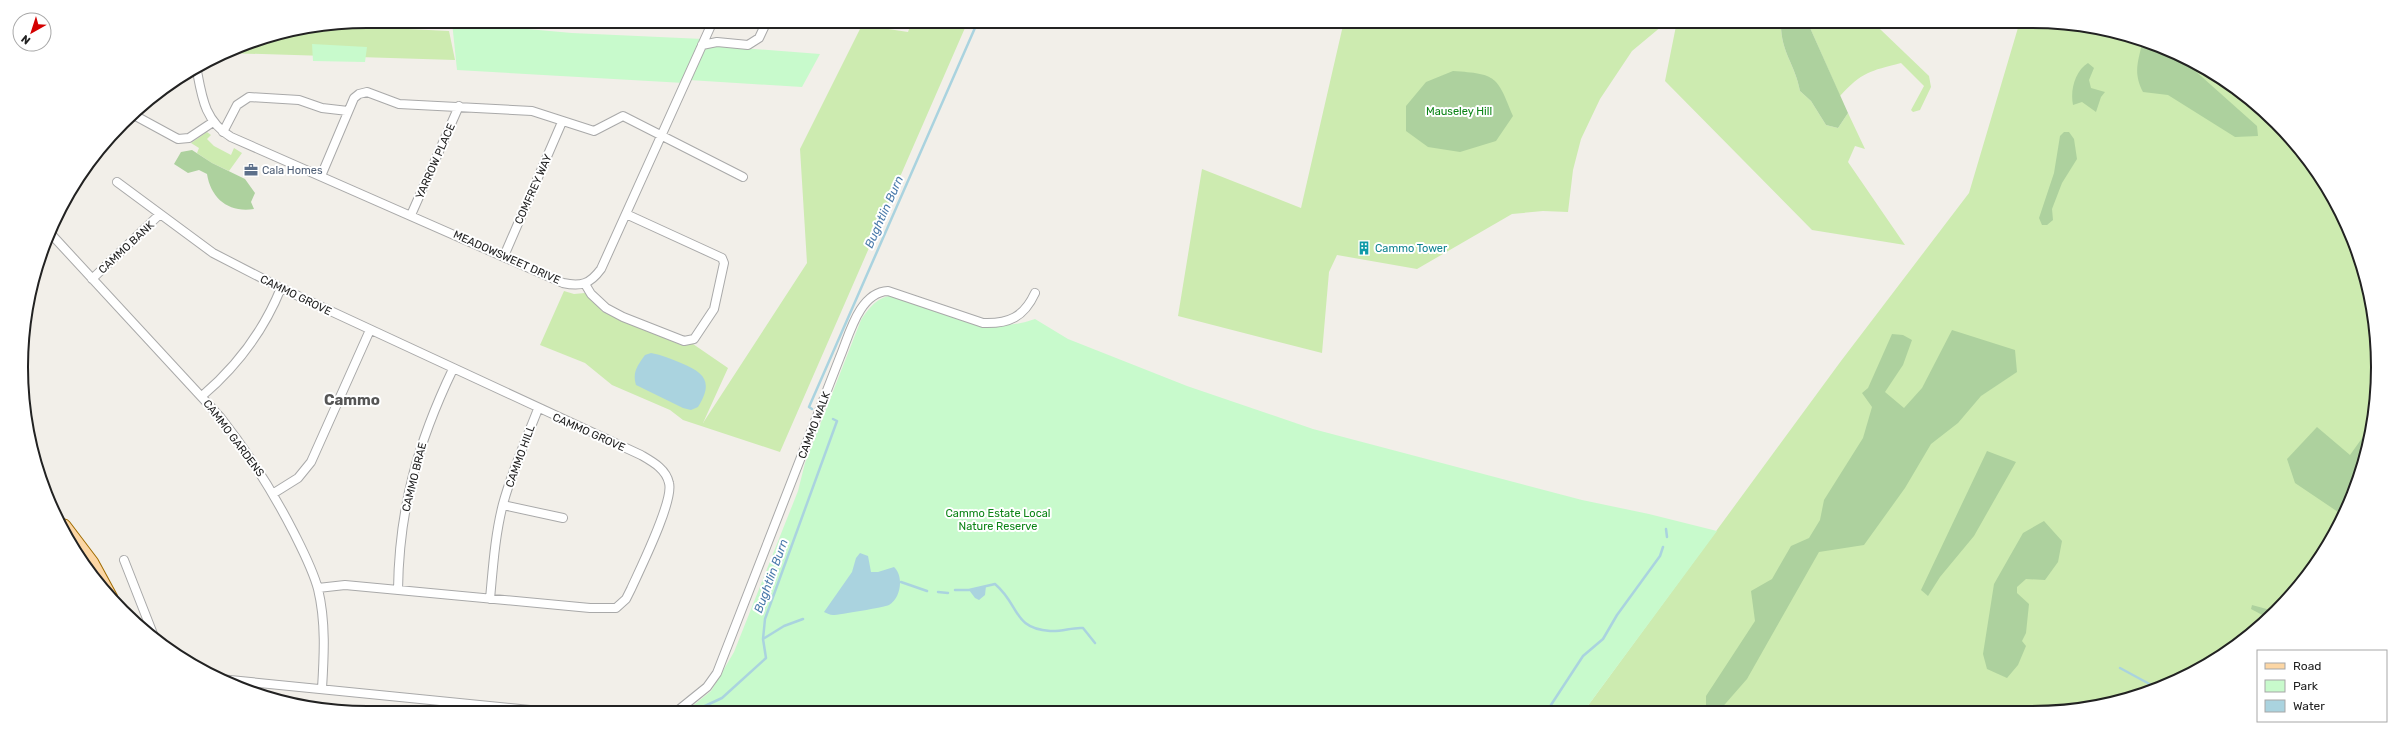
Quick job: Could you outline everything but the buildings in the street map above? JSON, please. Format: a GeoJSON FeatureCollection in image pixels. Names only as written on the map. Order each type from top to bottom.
{"type":"FeatureCollection","features":[{"type":"Feature","properties":{"kind":"main road"},"geometry":{"type":"LineString","coordinates":[[80,547],[96,570]]}},
{"type":"Feature","properties":{"kind":"street"},"geometry":{"type":"LineString","coordinates":[[626,214],[722,258],[724,263],[714,309],[694,339],[684,341],[623,317],[606,308],[591,294],[585,284],[593,280],[601,270],[626,214],[662,135],[710,28]]}},
{"type":"Feature","properties":{"kind":"street"},"geometry":{"type":"LineString","coordinates":[[702,45],[717,42],[748,45],[759,38],[764,28]]}},
{"type":"Feature","properties":{"kind":"street","name":"MEADOWSWEET DRIVE"},"geometry":{"type":"LineString","coordinates":[[197,73],[203,104],[213,122],[223,132],[563,283],[575,286],[585,284]]}},
{"type":"Feature","properties":{"kind":"street"},"geometry":{"type":"LineString","coordinates":[[321,176],[354,98],[358,94],[366,92],[399,104],[532,111],[562,122],[564,120],[594,131],[623,116],[743,177]]}},
{"type":"Feature","properties":{"kind":"street"},"geometry":{"type":"LineString","coordinates":[[223,132],[237,105],[249,97],[299,100],[322,108],[348,111]]}},
{"type":"Feature","properties":{"kind":"street","name":"YARROW PLACE"},"geometry":{"type":"LineString","coordinates":[[411,215],[459,106]]}},
{"type":"Feature","properties":{"kind":"street"},"geometry":{"type":"LineString","coordinates":[[138,117],[178,139],[189,138],[213,122]]}},
{"type":"Feature","properties":{"kind":"street","name":"COMFREY WAY"},"geometry":{"type":"LineString","coordinates":[[504,256],[562,122]]}},
{"type":"Feature","properties":{"kind":"street","name":"CAMMO GROVE"},"geometry":{"type":"LineString","coordinates":[[117,182],[213,253],[281,288],[653,462],[666,474],[669,482],[670,499],[631,589],[626,599],[616,608],[590,608],[345,585],[318,588]]}},
{"type":"Feature","properties":{"kind":"street","name":"CAMMO BANK"},"geometry":{"type":"LineString","coordinates":[[92,279],[160,214]]}},
{"type":"Feature","properties":{"kind":"street","name":"CAMMO GARDENS"},"geometry":{"type":"LineString","coordinates":[[54,237],[202,396],[242,445],[274,493],[304,553],[318,588],[324,643],[322,689]]}},
{"type":"Feature","properties":{"kind":"street"},"geometry":{"type":"LineString","coordinates":[[202,396],[221,378],[253,340],[281,288]]}},
{"type":"Feature","properties":{"kind":"street","name":"CAMMO WALK"},"geometry":{"type":"LineString","coordinates":[[684,706],[708,687],[717,673],[840,357],[856,318],[864,305],[877,294],[888,291],[983,323],[994,323],[1006,321],[1024,312],[1035,293]]}},
{"type":"Feature","properties":{"kind":"street"},"geometry":{"type":"LineString","coordinates":[[274,493],[298,478],[311,462],[370,330]]}},
{"type":"Feature","properties":{"kind":"street","name":"CAMMO BRAE"},"geometry":{"type":"LineString","coordinates":[[398,590],[399,549],[411,476],[430,421],[453,369]]}},
{"type":"Feature","properties":{"kind":"street","name":"CAMMO HILL"},"geometry":{"type":"LineString","coordinates":[[490,599],[496,539],[503,505],[511,476],[538,409]]}},
{"type":"Feature","properties":{"kind":"street"},"geometry":{"type":"LineString","coordinates":[[503,505],[563,518]]}},
{"type":"Feature","properties":{"kind":"street"},"geometry":{"type":"LineString","coordinates":[[124,560],[151,628]]}},
{"type":"Feature","properties":{"kind":"street"},"geometry":{"type":"LineString","coordinates":[[239,681],[491,706]]}},
{"type":"Feature","properties":{"kind":"green space"},"geometry":{"type":"Polygon","coordinates":[[[388,28],[449,31],[455,60],[239,53],[279,40],[323,31],[388,28]]]}},
{"type":"Feature","properties":{"kind":"green space"},"geometry":{"type":"Polygon","coordinates":[[[453,28],[517,28],[572,33],[703,39],[684,83],[457,70],[453,28]]]}},
{"type":"Feature","properties":{"kind":"green space"},"geometry":{"type":"Polygon","coordinates":[[[860,28],[882,28],[908,32],[909,28],[965,28],[780,452],[683,420],[670,410],[612,385],[585,363],[540,345],[564,291],[574,294],[585,293],[603,312],[681,345],[693,344],[728,368],[703,423],[807,263],[800,149],[860,28]]]}},
{"type":"Feature","properties":{"kind":"green space"},"geometry":{"type":"Polygon","coordinates":[[[1342,28],[1660,28],[1632,51],[1600,99],[1581,139],[1573,170],[1568,212],[1543,211],[1512,214],[1417,269],[1337,255],[1329,272],[1322,353],[1178,316],[1202,169],[1301,208],[1342,28]]]}},
{"type":"Feature","properties":{"kind":"green space"},"geometry":{"type":"Polygon","coordinates":[[[1676,28],[1781,28],[1785,49],[1798,81],[1800,91],[1811,101],[1826,125],[1838,128],[1848,113],[1865,149],[1855,146],[1848,162],[1905,245],[1812,230],[1665,81],[1676,28]]]}},
{"type":"Feature","properties":{"kind":"green space"},"geometry":{"type":"Polygon","coordinates":[[[1781,28],[1810,28],[1848,113],[1838,128],[1826,125],[1811,101],[1800,91],[1798,81],[1785,49],[1781,28]]]}},
{"type":"Feature","properties":{"kind":"green space"},"geometry":{"type":"Polygon","coordinates":[[[1810,28],[1878,28],[1929,76],[1931,87],[1920,110],[1913,112],[1911,110],[1924,86],[1901,63],[1881,68],[1861,77],[1840,96],[1810,28]]]}},
{"type":"Feature","properties":{"kind":"green space"},"geometry":{"type":"Polygon","coordinates":[[[2018,28],[2076,31],[2120,40],[2162,54],[2202,73],[2220,85],[2256,112],[2287,143],[2314,179],[2326,198],[2345,237],[2353,258],[2368,323],[2371,367],[2368,411],[2353,476],[2336,517],[2326,536],[2301,573],[2287,591],[2256,622],[2202,661],[2141,688],[2098,699],[2076,703],[2032,706],[1588,706],[1841,361],[1969,193],[2018,28]]]}},
{"type":"Feature","properties":{"kind":"green space"},"geometry":{"type":"Polygon","coordinates":[[[312,44],[367,47],[365,62],[313,61],[312,44]]]}},
{"type":"Feature","properties":{"kind":"green space"},"geometry":{"type":"Polygon","coordinates":[[[702,45],[820,54],[802,87],[689,80],[702,45]]]}},
{"type":"Feature","properties":{"kind":"green space"},"geometry":{"type":"Polygon","coordinates":[[[2141,46],[2192,68],[2257,126],[2258,136],[2235,137],[2168,95],[2143,92],[2137,73],[2141,46]]]}},
{"type":"Feature","properties":{"kind":"green space"},"geometry":{"type":"Polygon","coordinates":[[[2088,63],[2094,68],[2089,80],[2091,88],[2105,92],[2101,97],[2096,112],[2082,102],[2073,105],[2072,99],[2074,81],[2080,71],[2088,63]]]}},
{"type":"Feature","properties":{"kind":"green space","name":"Mauseley Hill"},"geometry":{"type":"Polygon","coordinates":[[[1453,71],[1487,76],[1499,85],[1513,116],[1496,141],[1460,152],[1428,147],[1406,131],[1406,106],[1426,82],[1453,71]]]}},
{"type":"Feature","properties":{"kind":"green space"},"geometry":{"type":"Polygon","coordinates":[[[207,132],[211,135],[207,139],[214,146],[231,155],[234,148],[242,153],[229,171],[212,163],[197,153],[199,148],[191,143],[207,132]]]}},
{"type":"Feature","properties":{"kind":"green space"},"geometry":{"type":"Polygon","coordinates":[[[2064,132],[2069,132],[2074,139],[2077,159],[2062,183],[2052,209],[2053,220],[2047,225],[2042,225],[2039,218],[2054,173],[2060,136],[2064,132]]]}},
{"type":"Feature","properties":{"kind":"green space"},"geometry":{"type":"Polygon","coordinates":[[[192,150],[212,163],[245,179],[255,193],[251,202],[254,209],[245,210],[229,206],[217,197],[209,183],[207,174],[199,170],[188,173],[174,164],[181,152],[192,150]]]}},
{"type":"Feature","properties":{"kind":"green space","name":"Cammo Estate Local Nature Reserve"},"geometry":{"type":"Polygon","coordinates":[[[893,295],[945,315],[980,324],[1016,324],[1035,319],[1068,339],[1187,386],[1313,429],[1582,500],[1649,514],[1717,531],[1588,706],[692,706],[711,691],[734,652],[798,491],[805,463],[861,320],[874,304],[887,296],[893,295]]]}},
{"type":"Feature","properties":{"kind":"green space"},"geometry":{"type":"Polygon","coordinates":[[[1952,330],[2015,350],[2017,372],[1981,396],[1958,423],[1931,444],[1905,488],[1864,545],[1819,552],[1747,679],[1723,706],[1706,706],[1706,696],[1755,621],[1751,591],[1772,579],[1791,546],[1809,538],[1820,520],[1824,500],[1863,438],[1872,407],[1862,393],[1868,388],[1892,334],[1903,335],[1912,340],[1903,365],[1885,392],[1904,408],[1922,388],[1952,330]]]}},
{"type":"Feature","properties":{"kind":"green space"},"geometry":{"type":"Polygon","coordinates":[[[2317,427],[2350,455],[2363,437],[2353,476],[2338,512],[2295,483],[2287,459],[2317,427]]]}},
{"type":"Feature","properties":{"kind":"green space"},"geometry":{"type":"Polygon","coordinates":[[[1987,451],[2016,462],[1974,536],[1940,577],[1928,596],[1921,590],[1987,451]]]}},
{"type":"Feature","properties":{"kind":"green space"},"geometry":{"type":"Polygon","coordinates":[[[2044,521],[2062,541],[2058,562],[2045,580],[2026,579],[2017,587],[2017,593],[2029,604],[2026,633],[2022,641],[2026,646],[2018,665],[2007,678],[1987,669],[1983,654],[1994,584],[2023,533],[2044,521]]]}},
{"type":"Feature","properties":{"kind":"green space"},"geometry":{"type":"Polygon","coordinates":[[[2252,605],[2269,610],[2263,615],[2251,609],[2252,605]]]}},
{"type":"Feature","properties":{"kind":"water"},"geometry":{"type":"Polygon","coordinates":[[[651,353],[681,363],[690,367],[701,375],[706,385],[703,399],[698,407],[691,410],[683,408],[636,385],[636,369],[645,355],[651,353]]]}},
{"type":"Feature","properties":{"kind":"water"},"geometry":{"type":"Polygon","coordinates":[[[860,553],[868,556],[871,572],[878,572],[894,567],[897,571],[900,587],[893,602],[889,605],[833,615],[824,612],[852,572],[856,558],[860,553]]]}},
{"type":"Feature","properties":{"kind":"water"},"geometry":{"type":"Polygon","coordinates":[[[986,586],[985,595],[979,600],[975,598],[969,590],[986,586]]]}},
{"type":"Feature","properties":{"kind":"waterway","name":"Bughtlin Burn"},"geometry":{"type":"LineString","coordinates":[[812,409],[809,407],[975,28]]}},
{"type":"Feature","properties":{"kind":"waterway","name":"Bughtlin Burn"},"geometry":{"type":"LineString","coordinates":[[705,706],[722,698],[766,658],[763,639],[765,619],[837,421],[833,419]]}},
{"type":"Feature","properties":{"kind":"waterway"},"geometry":{"type":"LineString","coordinates":[[1666,529],[1667,537]]}},
{"type":"Feature","properties":{"kind":"waterway"},"geometry":{"type":"LineString","coordinates":[[1550,706],[1583,656],[1603,639],[1617,615],[1660,556],[1663,547]]}},
{"type":"Feature","properties":{"kind":"waterway"},"geometry":{"type":"LineString","coordinates":[[901,582],[927,591]]}},
{"type":"Feature","properties":{"kind":"waterway"},"geometry":{"type":"LineString","coordinates":[[955,590],[969,590],[995,584],[1003,592],[1022,620],[1029,625],[1038,629],[1050,631],[1083,628],[1095,643]]}},
{"type":"Feature","properties":{"kind":"waterway"},"geometry":{"type":"LineString","coordinates":[[938,592],[948,593]]}},
{"type":"Feature","properties":{"kind":"waterway"},"geometry":{"type":"LineString","coordinates":[[763,639],[784,626],[803,619]]}},
{"type":"Feature","properties":{"kind":"waterway"},"geometry":{"type":"LineString","coordinates":[[2120,668],[2150,684]]}},
{"type":"Feature","properties":{"kind":"place","name":"Cala Homes"},"geometry":{"type":"Point","coordinates":[251,170]}},
{"type":"Feature","properties":{"kind":"place","name":"Cammo Tower"},"geometry":{"type":"Point","coordinates":[1364,248]}},
{"type":"Feature","properties":{"kind":"district","name":"Cammo"},"geometry":{"type":"Point","coordinates":[352,400]}}]}
